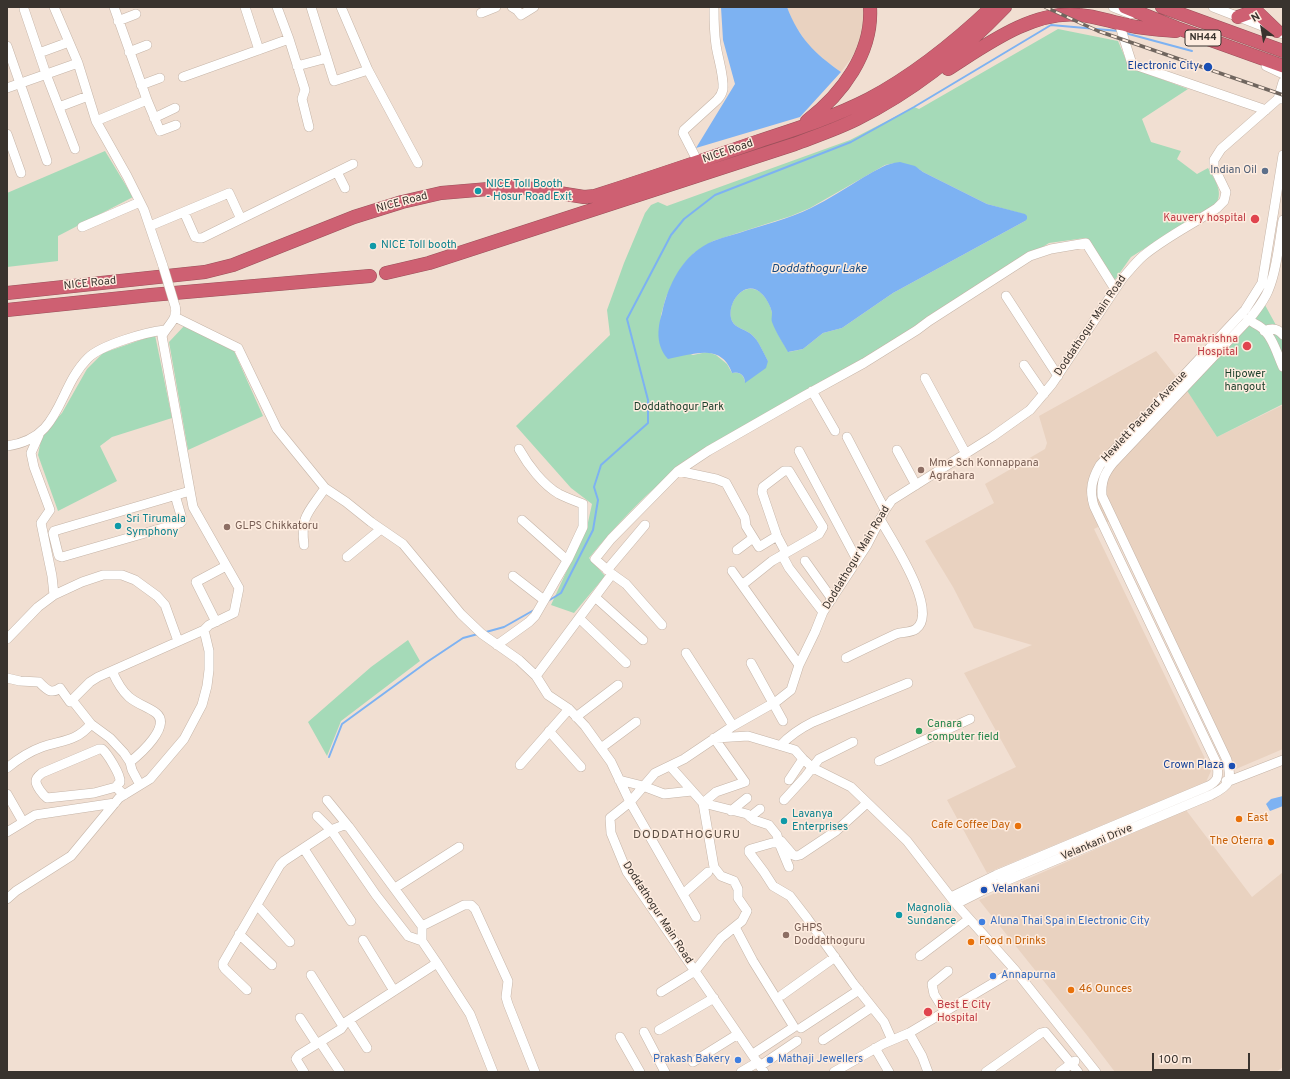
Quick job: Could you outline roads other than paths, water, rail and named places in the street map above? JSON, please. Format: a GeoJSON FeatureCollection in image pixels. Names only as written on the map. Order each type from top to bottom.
{"type":"FeatureCollection","features":[{"type":"Feature","properties":{"kind":"highway"},"geometry":{"type":"LineString","coordinates":[[796,129],[817,113],[839,91],[853,70],[860,58],[865,43],[870,7]]}},
{"type":"Feature","properties":{"kind":"highway","name":"NICE Road"},"geometry":{"type":"LineString","coordinates":[[7,293],[206,272],[220,269],[354,217],[402,202],[441,193],[512,187],[589,197],[796,129],[868,100],[894,84],[954,41],[992,7]]}},
{"type":"Feature","properties":{"kind":"highway"},"geometry":{"type":"LineString","coordinates":[[911,88],[933,73],[961,49],[984,29],[1005,7]]}},
{"type":"Feature","properties":{"kind":"highway","name":"NH44"},"geometry":{"type":"LineString","coordinates":[[1125,7],[1177,28],[1283,66]]}},
{"type":"Feature","properties":{"kind":"highway"},"geometry":{"type":"LineString","coordinates":[[1142,7],[1283,62]]}},
{"type":"Feature","properties":{"kind":"highway"},"geometry":{"type":"LineString","coordinates":[[1162,7],[1283,51]]}},
{"type":"Feature","properties":{"kind":"highway","name":"NH44"},"geometry":{"type":"LineString","coordinates":[[1183,7],[1283,46]]}},
{"type":"Feature","properties":{"kind":"highway"},"geometry":{"type":"LineString","coordinates":[[1238,17],[1249,13],[1252,7],[1280,32]]}},
{"type":"Feature","properties":{"kind":"highway"},"geometry":{"type":"LineString","coordinates":[[911,88],[928,82],[1010,31],[1037,21],[1066,15],[1078,15],[1101,18],[1154,29],[1176,31]]}},
{"type":"Feature","properties":{"kind":"highway","name":"NICE Road"},"geometry":{"type":"LineString","coordinates":[[386,273],[429,263],[795,144],[836,129],[911,88]]}},
{"type":"Feature","properties":{"kind":"highway","name":"NICE Road"},"geometry":{"type":"LineString","coordinates":[[7,310],[151,295],[370,276]]}},
{"type":"Feature","properties":{"kind":"street"},"geometry":{"type":"LineString","coordinates":[[54,7],[78,63],[96,121],[140,202],[150,226],[163,266],[177,311],[176,317],[162,336],[193,507],[239,588],[234,613],[204,630],[98,677],[90,682],[72,700]]}},
{"type":"Feature","properties":{"kind":"street"},"geometry":{"type":"LineString","coordinates":[[114,7],[141,85],[160,131],[176,125]]}},
{"type":"Feature","properties":{"kind":"street"},"geometry":{"type":"LineString","coordinates":[[245,7],[259,50]]}},
{"type":"Feature","properties":{"kind":"street"},"geometry":{"type":"LineString","coordinates":[[277,7],[305,90],[302,99],[309,127]]}},
{"type":"Feature","properties":{"kind":"street"},"geometry":{"type":"LineString","coordinates":[[311,7],[334,81],[368,70]]}},
{"type":"Feature","properties":{"kind":"street"},"geometry":{"type":"LineString","coordinates":[[341,7],[368,70],[418,163]]}},
{"type":"Feature","properties":{"kind":"street"},"geometry":{"type":"LineString","coordinates":[[481,13],[496,7]]}},
{"type":"Feature","properties":{"kind":"street"},"geometry":{"type":"LineString","coordinates":[[512,7],[521,15],[534,7]]}},
{"type":"Feature","properties":{"kind":"street"},"geometry":{"type":"LineString","coordinates":[[698,162],[683,133],[684,130],[721,97],[722,80],[716,44],[714,7]]}},
{"type":"Feature","properties":{"kind":"street"},"geometry":{"type":"LineString","coordinates":[[1113,7],[1283,74]]}},
{"type":"Feature","properties":{"kind":"street"},"geometry":{"type":"LineString","coordinates":[[1213,7],[1280,32]]}},
{"type":"Feature","properties":{"kind":"street"},"geometry":{"type":"LineString","coordinates":[[24,9],[46,74],[75,149]]}},
{"type":"Feature","properties":{"kind":"street"},"geometry":{"type":"LineString","coordinates":[[118,20],[136,14]]}},
{"type":"Feature","properties":{"kind":"street"},"geometry":{"type":"LineString","coordinates":[[1120,23],[1132,64],[1266,110]]}},
{"type":"Feature","properties":{"kind":"street"},"geometry":{"type":"LineString","coordinates":[[183,77],[289,39]]}},
{"type":"Feature","properties":{"kind":"street"},"geometry":{"type":"LineString","coordinates":[[39,53],[69,42]]}},
{"type":"Feature","properties":{"kind":"street"},"geometry":{"type":"LineString","coordinates":[[129,52],[147,45]]}},
{"type":"Feature","properties":{"kind":"street"},"geometry":{"type":"LineString","coordinates":[[7,46],[46,161]]}},
{"type":"Feature","properties":{"kind":"street"},"geometry":{"type":"LineString","coordinates":[[297,66],[327,58]]}},
{"type":"Feature","properties":{"kind":"street"},"geometry":{"type":"LineString","coordinates":[[7,88],[78,63]]}},
{"type":"Feature","properties":{"kind":"street"},"geometry":{"type":"LineString","coordinates":[[141,85],[160,78]]}},
{"type":"Feature","properties":{"kind":"street"},"geometry":{"type":"LineString","coordinates":[[1281,99],[1283,82]]}},
{"type":"Feature","properties":{"kind":"street"},"geometry":{"type":"LineString","coordinates":[[59,108],[88,96]]}},
{"type":"Feature","properties":{"kind":"street","name":"Doddathogur Main Road"},"geometry":{"type":"LineString","coordinates":[[761,1067],[627,872],[610,833],[610,818],[630,802],[655,773],[684,759],[714,738],[773,703],[791,690],[799,665],[823,612],[867,545],[885,510],[892,500],[966,454],[1030,410],[1058,376],[1122,278],[1142,257],[1159,244],[1217,208],[1224,201],[1226,192],[1214,167],[1214,160],[1222,149],[1266,110],[1281,99]]}},
{"type":"Feature","properties":{"kind":"street"},"geometry":{"type":"LineString","coordinates":[[96,121],[147,100]]}},
{"type":"Feature","properties":{"kind":"street"},"geometry":{"type":"LineString","coordinates":[[154,118],[176,108]]}},
{"type":"Feature","properties":{"kind":"street"},"geometry":{"type":"LineString","coordinates":[[7,134],[21,173]]}},
{"type":"Feature","properties":{"kind":"street","name":"Hewlett Packard Avenue"},"geometry":{"type":"LineString","coordinates":[[1217,777],[1218,764],[1094,506],[1090,487],[1092,479],[1100,465],[1245,310],[1262,283],[1283,155]]}},
{"type":"Feature","properties":{"kind":"street"},"geometry":{"type":"LineString","coordinates":[[184,212],[195,236],[202,238],[353,164]]}},
{"type":"Feature","properties":{"kind":"street"},"geometry":{"type":"LineString","coordinates":[[337,172],[344,188]]}},
{"type":"Feature","properties":{"kind":"street"},"geometry":{"type":"LineString","coordinates":[[150,226],[229,193],[241,220]]}},
{"type":"Feature","properties":{"kind":"street"},"geometry":{"type":"LineString","coordinates":[[82,227],[140,202]]}},
{"type":"Feature","properties":{"kind":"street","name":"Hewlett Packard Avenue"},"geometry":{"type":"LineString","coordinates":[[1230,778],[1227,760],[1102,496],[1101,488],[1105,473],[1113,463],[1248,319],[1260,304],[1270,286],[1283,220]]}},
{"type":"Feature","properties":{"kind":"street"},"geometry":{"type":"LineString","coordinates":[[662,625],[626,584],[609,572],[595,559],[611,538],[678,471],[708,451],[864,363],[1030,256],[1052,249],[1086,243],[1115,289]]}},
{"type":"Feature","properties":{"kind":"street"},"geometry":{"type":"LineString","coordinates":[[1006,296],[1058,376]]}},
{"type":"Feature","properties":{"kind":"street"},"geometry":{"type":"LineString","coordinates":[[176,317],[238,348],[251,379],[277,429],[325,488],[403,544],[461,614],[482,634],[519,660],[536,676],[548,695],[569,708],[585,726],[611,762],[630,802],[696,917]]}},
{"type":"Feature","properties":{"kind":"street"},"geometry":{"type":"LineString","coordinates":[[1248,319],[1264,331],[1274,346],[1283,367]]}},
{"type":"Feature","properties":{"kind":"street"},"geometry":{"type":"LineString","coordinates":[[1264,331],[1271,328],[1281,332],[1283,335]]}},
{"type":"Feature","properties":{"kind":"street"},"geometry":{"type":"LineString","coordinates":[[54,595],[52,576],[41,523],[50,510],[34,467],[31,453],[39,435],[64,399],[69,385],[88,358],[108,347],[146,333],[165,330]]}},
{"type":"Feature","properties":{"kind":"street"},"geometry":{"type":"LineString","coordinates":[[1024,365],[1044,394]]}},
{"type":"Feature","properties":{"kind":"street"},"geometry":{"type":"LineString","coordinates":[[925,378],[966,454]]}},
{"type":"Feature","properties":{"kind":"street"},"geometry":{"type":"LineString","coordinates":[[812,391],[835,431]]}},
{"type":"Feature","properties":{"kind":"street"},"geometry":{"type":"LineString","coordinates":[[7,446],[22,443],[39,435]]}},
{"type":"Feature","properties":{"kind":"street"},"geometry":{"type":"LineString","coordinates":[[847,437],[885,510]]}},
{"type":"Feature","properties":{"kind":"street"},"geometry":{"type":"LineString","coordinates":[[497,645],[535,616],[567,560],[583,527],[583,504],[558,494],[548,486],[528,464],[519,449]]}},
{"type":"Feature","properties":{"kind":"street"},"geometry":{"type":"LineString","coordinates":[[897,450],[916,485]]}},
{"type":"Feature","properties":{"kind":"street"},"geometry":{"type":"LineString","coordinates":[[799,451],[857,560]]}},
{"type":"Feature","properties":{"kind":"street"},"geometry":{"type":"LineString","coordinates":[[678,471],[716,479],[726,483],[745,518],[746,526],[759,547],[777,536]]}},
{"type":"Feature","properties":{"kind":"street"},"geometry":{"type":"LineString","coordinates":[[742,585],[772,561],[784,554],[819,534],[822,527],[789,471],[784,471],[763,487],[762,492],[777,536],[784,554],[789,568],[823,612]]}},
{"type":"Feature","properties":{"kind":"street"},"geometry":{"type":"LineString","coordinates":[[304,545],[302,530],[304,519],[325,488]]}},
{"type":"Feature","properties":{"kind":"street"},"geometry":{"type":"LineString","coordinates":[[176,498],[182,519],[180,523],[59,556],[52,533],[54,531],[176,498],[191,494]]}},
{"type":"Feature","properties":{"kind":"street"},"geometry":{"type":"LineString","coordinates":[[1091,497],[1102,496]]}},
{"type":"Feature","properties":{"kind":"street"},"geometry":{"type":"LineString","coordinates":[[846,658],[897,634],[914,630],[922,623],[923,618],[917,584],[880,519]]}},
{"type":"Feature","properties":{"kind":"street"},"geometry":{"type":"LineString","coordinates":[[522,520],[567,560]]}},
{"type":"Feature","properties":{"kind":"street"},"geometry":{"type":"LineString","coordinates":[[536,676],[595,597],[609,572],[645,525]]}},
{"type":"Feature","properties":{"kind":"street"},"geometry":{"type":"LineString","coordinates":[[347,557],[381,529]]}},
{"type":"Feature","properties":{"kind":"street"},"geometry":{"type":"LineString","coordinates":[[737,550],[753,538]]}},
{"type":"Feature","properties":{"kind":"street"},"geometry":{"type":"LineString","coordinates":[[805,561],[832,599]]}},
{"type":"Feature","properties":{"kind":"street"},"geometry":{"type":"LineString","coordinates":[[216,622],[196,582],[226,566]]}},
{"type":"Feature","properties":{"kind":"street"},"geometry":{"type":"LineString","coordinates":[[732,571],[799,665]]}},
{"type":"Feature","properties":{"kind":"street"},"geometry":{"type":"LineString","coordinates":[[7,639],[38,607],[54,595],[82,582],[103,575],[122,575],[135,580],[157,596],[165,604],[178,641]]}},
{"type":"Feature","properties":{"kind":"street"},"geometry":{"type":"LineString","coordinates":[[513,576],[544,600]]}},
{"type":"Feature","properties":{"kind":"street"},"geometry":{"type":"LineString","coordinates":[[595,597],[643,640]]}},
{"type":"Feature","properties":{"kind":"street"},"geometry":{"type":"LineString","coordinates":[[579,618],[626,663]]}},
{"type":"Feature","properties":{"kind":"street"},"geometry":{"type":"LineString","coordinates":[[7,899],[71,856],[115,803],[124,795],[150,779],[184,739],[202,705],[209,670],[209,651],[204,630]]}},
{"type":"Feature","properties":{"kind":"street"},"geometry":{"type":"LineString","coordinates":[[686,654],[733,726]]}},
{"type":"Feature","properties":{"kind":"street"},"geometry":{"type":"LineString","coordinates":[[751,663],[783,722]]}},
{"type":"Feature","properties":{"kind":"street"},"geometry":{"type":"LineString","coordinates":[[112,671],[118,683],[129,698],[156,714],[160,719],[161,724],[151,742],[130,762]]}},
{"type":"Feature","properties":{"kind":"street"},"geometry":{"type":"LineString","coordinates":[[7,678],[20,681],[39,682],[47,690],[52,692],[60,688],[70,702],[72,700],[91,724],[110,738],[124,753],[130,762],[132,770],[140,785]]}},
{"type":"Feature","properties":{"kind":"street"},"geometry":{"type":"LineString","coordinates":[[781,745],[798,730],[813,722],[908,683]]}},
{"type":"Feature","properties":{"kind":"street"},"geometry":{"type":"LineString","coordinates":[[576,717],[618,685]]}},
{"type":"Feature","properties":{"kind":"street"},"geometry":{"type":"LineString","coordinates":[[520,765],[569,708]]}},
{"type":"Feature","properties":{"kind":"street"},"geometry":{"type":"LineString","coordinates":[[879,761],[970,719]]}},
{"type":"Feature","properties":{"kind":"street"},"geometry":{"type":"LineString","coordinates":[[601,748],[636,722]]}},
{"type":"Feature","properties":{"kind":"street"},"geometry":{"type":"LineString","coordinates":[[7,768],[26,754],[41,747],[72,739],[84,733],[91,724]]}},
{"type":"Feature","properties":{"kind":"street"},"geometry":{"type":"LineString","coordinates":[[549,731],[580,767]]}},
{"type":"Feature","properties":{"kind":"street"},"geometry":{"type":"LineString","coordinates":[[714,738],[748,736],[795,750],[813,768],[851,787],[907,841],[969,919],[1015,970],[1094,1069],[1083,1072]]}},
{"type":"Feature","properties":{"kind":"street"},"geometry":{"type":"LineString","coordinates":[[703,803],[716,792],[745,782],[714,738]]}},
{"type":"Feature","properties":{"kind":"street"},"geometry":{"type":"LineString","coordinates":[[784,800],[813,768],[819,759],[853,742]]}},
{"type":"Feature","properties":{"kind":"street"},"geometry":{"type":"LineString","coordinates":[[102,749],[111,761],[119,778],[120,782],[116,787],[94,793],[47,798],[36,782],[36,779],[42,773],[102,749]]}},
{"type":"Feature","properties":{"kind":"street"},"geometry":{"type":"LineString","coordinates":[[789,780],[803,759]]}},
{"type":"Feature","properties":{"kind":"street"},"geometry":{"type":"LineString","coordinates":[[1217,777],[1230,778],[1283,760]]}},
{"type":"Feature","properties":{"kind":"street"},"geometry":{"type":"LineString","coordinates":[[670,766],[703,803],[747,814],[754,820],[769,825],[774,829],[789,867]]}},
{"type":"Feature","properties":{"kind":"street","name":"Velankani Drive"},"geometry":{"type":"LineString","coordinates":[[954,900],[996,875],[1214,784],[1217,777]]}},
{"type":"Feature","properties":{"kind":"street","name":"Velankani Drive"},"geometry":{"type":"LineString","coordinates":[[954,900],[984,890],[1211,795],[1220,790],[1230,778]]}},
{"type":"Feature","properties":{"kind":"street"},"geometry":{"type":"LineString","coordinates":[[619,780],[643,786],[664,794],[692,792]]}},
{"type":"Feature","properties":{"kind":"street"},"geometry":{"type":"LineString","coordinates":[[116,787],[124,795]]}},
{"type":"Feature","properties":{"kind":"street"},"geometry":{"type":"LineString","coordinates":[[7,794],[23,822]]}},
{"type":"Feature","properties":{"kind":"street"},"geometry":{"type":"LineString","coordinates":[[732,811],[747,798]]}},
{"type":"Feature","properties":{"kind":"street"},"geometry":{"type":"LineString","coordinates":[[327,800],[395,888],[422,926],[422,941],[470,1014],[493,1072]]}},
{"type":"Feature","properties":{"kind":"street"},"geometry":{"type":"LineString","coordinates":[[7,832],[35,815],[115,803]]}},
{"type":"Feature","properties":{"kind":"street"},"geometry":{"type":"LineString","coordinates":[[661,992],[695,971],[721,938],[742,921],[747,911],[738,898],[738,889],[734,881],[721,876],[714,867],[703,803]]}},
{"type":"Feature","properties":{"kind":"street"},"geometry":{"type":"LineString","coordinates":[[778,841],[796,856],[800,855],[836,831],[868,804]]}},
{"type":"Feature","properties":{"kind":"street"},"geometry":{"type":"LineString","coordinates":[[750,817],[760,809]]}},
{"type":"Feature","properties":{"kind":"street"},"geometry":{"type":"LineString","coordinates":[[316,816],[331,830],[376,895],[408,936],[422,941]]}},
{"type":"Feature","properties":{"kind":"street"},"geometry":{"type":"LineString","coordinates":[[247,990],[223,966],[223,963],[280,865],[331,830],[344,825],[349,827]]}},
{"type":"Feature","properties":{"kind":"street"},"geometry":{"type":"LineString","coordinates":[[778,841],[751,849],[749,852],[764,872],[772,886],[790,896],[884,1022],[892,1040]]}},
{"type":"Feature","properties":{"kind":"street"},"geometry":{"type":"LineString","coordinates":[[395,888],[459,847]]}},
{"type":"Feature","properties":{"kind":"street"},"geometry":{"type":"LineString","coordinates":[[304,849],[351,921]]}},
{"type":"Feature","properties":{"kind":"street"},"geometry":{"type":"LineString","coordinates":[[684,894],[708,872]]}},
{"type":"Feature","properties":{"kind":"street"},"geometry":{"type":"LineString","coordinates":[[422,926],[464,905],[471,904],[475,909],[508,981],[506,997],[508,1004],[535,1072]]}},
{"type":"Feature","properties":{"kind":"street"},"geometry":{"type":"LineString","coordinates":[[257,905],[290,942]]}},
{"type":"Feature","properties":{"kind":"street"},"geometry":{"type":"LineString","coordinates":[[920,956],[969,919]]}},
{"type":"Feature","properties":{"kind":"street"},"geometry":{"type":"LineString","coordinates":[[735,926],[753,961],[794,1027],[753,1054]]}},
{"type":"Feature","properties":{"kind":"street"},"geometry":{"type":"LineString","coordinates":[[239,934],[272,965]]}},
{"type":"Feature","properties":{"kind":"street"},"geometry":{"type":"LineString","coordinates":[[363,940],[394,991]]}},
{"type":"Feature","properties":{"kind":"street"},"geometry":{"type":"LineString","coordinates":[[782,995],[835,957]]}},
{"type":"Feature","properties":{"kind":"street"},"geometry":{"type":"LineString","coordinates":[[304,1072],[296,1059],[299,1055],[341,1029],[346,1023],[437,963]]}},
{"type":"Feature","properties":{"kind":"street"},"geometry":{"type":"LineString","coordinates":[[834,1072],[850,1068],[875,1048],[909,1033],[1015,970]]}},
{"type":"Feature","properties":{"kind":"street"},"geometry":{"type":"LineString","coordinates":[[945,1012],[934,994],[932,984],[948,971]]}},
{"type":"Feature","properties":{"kind":"street"},"geometry":{"type":"LineString","coordinates":[[311,975],[346,1023],[367,1048]]}},
{"type":"Feature","properties":{"kind":"street"},"geometry":{"type":"LineString","coordinates":[[801,1028],[859,990]]}},
{"type":"Feature","properties":{"kind":"street"},"geometry":{"type":"LineString","coordinates":[[659,1030],[714,998]]}},
{"type":"Feature","properties":{"kind":"street"},"geometry":{"type":"LineString","coordinates":[[823,1040],[872,1007]]}},
{"type":"Feature","properties":{"kind":"street"},"geometry":{"type":"LineString","coordinates":[[300,1018],[340,1072]]}},
{"type":"Feature","properties":{"kind":"street"},"geometry":{"type":"LineString","coordinates":[[644,1032],[665,1072]]}},
{"type":"Feature","properties":{"kind":"street"},"geometry":{"type":"LineString","coordinates":[[986,1072],[1041,1033],[1045,1032],[1078,1072]]}},
{"type":"Feature","properties":{"kind":"street"},"geometry":{"type":"LineString","coordinates":[[909,1033],[922,1056],[928,1072]]}},
{"type":"Feature","properties":{"kind":"street"},"geometry":{"type":"LineString","coordinates":[[694,1062],[738,1034]]}},
{"type":"Feature","properties":{"kind":"street"},"geometry":{"type":"LineString","coordinates":[[620,1037],[640,1072]]}},
{"type":"Feature","properties":{"kind":"street"},"geometry":{"type":"LineString","coordinates":[[741,1072],[761,1067],[797,1041]]}},
{"type":"Feature","properties":{"kind":"street"},"geometry":{"type":"LineString","coordinates":[[875,1048],[889,1072]]}},
{"type":"Feature","properties":{"kind":"street"},"geometry":{"type":"LineString","coordinates":[[1060,1072],[1083,1056]]}},
{"type":"Feature","properties":{"kind":"water"},"geometry":{"type":"Polygon","coordinates":[[[721,7],[787,7],[797,28],[808,44],[841,72],[800,117],[696,148],[735,84],[723,40],[721,7]]]}},
{"type":"Feature","properties":{"kind":"water","name":"Doddathogur Lake"},"geometry":{"type":"Polygon","coordinates":[[[900,162],[915,166],[923,172],[987,204],[1025,214],[1027,219],[893,293],[842,328],[823,333],[803,349],[788,352],[774,326],[772,321],[772,313],[766,298],[756,290],[744,290],[738,294],[731,307],[732,321],[736,326],[750,333],[754,337],[759,343],[768,361],[766,368],[745,383],[741,374],[732,373],[727,363],[721,357],[713,354],[696,353],[668,359],[661,349],[659,337],[660,319],[667,295],[675,277],[685,262],[692,255],[704,246],[723,237],[775,222],[811,208],[881,168],[900,162]]]}},
{"type":"Feature","properties":{"kind":"water"},"geometry":{"type":"Polygon","coordinates":[[[1283,796],[1283,806],[1270,811],[1266,804],[1271,799],[1283,796]]]}},
{"type":"Feature","properties":{"kind":"waterway"},"geometry":{"type":"LineString","coordinates":[[548,601],[561,593],[593,530],[598,500],[594,487],[601,465],[648,423],[648,400],[627,319],[671,235],[684,219],[715,195],[851,142],[914,107],[1051,25],[1119,31]]}},
{"type":"Feature","properties":{"kind":"waterway"},"geometry":{"type":"LineString","coordinates":[[1125,33],[1192,51]]}},
{"type":"Feature","properties":{"kind":"waterway"},"geometry":{"type":"LineString","coordinates":[[486,632],[504,627],[534,610]]}},
{"type":"Feature","properties":{"kind":"waterway"},"geometry":{"type":"LineString","coordinates":[[329,757],[342,724],[427,662],[463,638],[478,634]]}},
{"type":"Feature","properties":{"kind":"railway"},"geometry":{"type":"LineString","coordinates":[[1045,7],[1098,31],[1283,95]]}},
{"type":"Feature","properties":{"kind":"place","name":"Electronic City"},"geometry":{"type":"Point","coordinates":[1208,67]}},
{"type":"Feature","properties":{"kind":"place","name":"Indian Oil"},"geometry":{"type":"Point","coordinates":[1265,171]}},
{"type":"Feature","properties":{"kind":"place","name":"NICE Toll Booth - Hosur Road Exit"},"geometry":{"type":"Point","coordinates":[478,191]}},
{"type":"Feature","properties":{"kind":"place","name":"Kauvery hospital"},"geometry":{"type":"Point","coordinates":[1255,219]}},
{"type":"Feature","properties":{"kind":"place","name":"NICE Toll booth"},"geometry":{"type":"Point","coordinates":[373,246]}},
{"type":"Feature","properties":{"kind":"place","name":"Ramakrishna Hospital"},"geometry":{"type":"Point","coordinates":[1247,346]}},
{"type":"Feature","properties":{"kind":"place","name":"Mme Sch Konnappana Agrahara"},"geometry":{"type":"Point","coordinates":[921,470]}},
{"type":"Feature","properties":{"kind":"place","name":"Sri Tirumala Symphony"},"geometry":{"type":"Point","coordinates":[118,526]}},
{"type":"Feature","properties":{"kind":"place","name":"GLPS Chikkatoru"},"geometry":{"type":"Point","coordinates":[227,527]}},
{"type":"Feature","properties":{"kind":"place","name":"Canara computer field"},"geometry":{"type":"Point","coordinates":[919,731]}},
{"type":"Feature","properties":{"kind":"place","name":"Crown Plaza"},"geometry":{"type":"Point","coordinates":[1232,766]}},
{"type":"Feature","properties":{"kind":"place","name":"East"},"geometry":{"type":"Point","coordinates":[1239,819]}},
{"type":"Feature","properties":{"kind":"place","name":"Lavanya Enterprises"},"geometry":{"type":"Point","coordinates":[784,821]}},
{"type":"Feature","properties":{"kind":"place","name":"Cafe Coffee Day"},"geometry":{"type":"Point","coordinates":[1018,826]}},
{"type":"Feature","properties":{"kind":"place","name":"The Oterra"},"geometry":{"type":"Point","coordinates":[1271,842]}},
{"type":"Feature","properties":{"kind":"place","name":"Velankani"},"geometry":{"type":"Point","coordinates":[984,890]}},
{"type":"Feature","properties":{"kind":"place","name":"Magnolia Sundance"},"geometry":{"type":"Point","coordinates":[899,915]}},
{"type":"Feature","properties":{"kind":"place","name":"Aluna Thai Spa in Electronic City"},"geometry":{"type":"Point","coordinates":[982,922]}},
{"type":"Feature","properties":{"kind":"place","name":"GHPS Doddathoguru"},"geometry":{"type":"Point","coordinates":[786,935]}},
{"type":"Feature","properties":{"kind":"place","name":"Food n Drinks"},"geometry":{"type":"Point","coordinates":[971,942]}},
{"type":"Feature","properties":{"kind":"place","name":"Annapurna"},"geometry":{"type":"Point","coordinates":[993,976]}},
{"type":"Feature","properties":{"kind":"place","name":"46 Ounces"},"geometry":{"type":"Point","coordinates":[1071,990]}},
{"type":"Feature","properties":{"kind":"place","name":"Best E City Hospital"},"geometry":{"type":"Point","coordinates":[928,1012]}},
{"type":"Feature","properties":{"kind":"place","name":"Prakash Bakery"},"geometry":{"type":"Point","coordinates":[738,1060]}},
{"type":"Feature","properties":{"kind":"place","name":"Mathaji Jewellers"},"geometry":{"type":"Point","coordinates":[770,1060]}},
{"type":"Feature","properties":{"kind":"district","name":"DODDATHOGURU"},"geometry":{"type":"Point","coordinates":[687,836]}},
{"type":"Feature","properties":{"kind":"park label","name":"Hipower hangout"},"geometry":{"type":"Point","coordinates":[1245,381]}},
{"type":"Feature","properties":{"kind":"park label","name":"Doddathogur Park"},"geometry":{"type":"Point","coordinates":[679,408]}}]}
